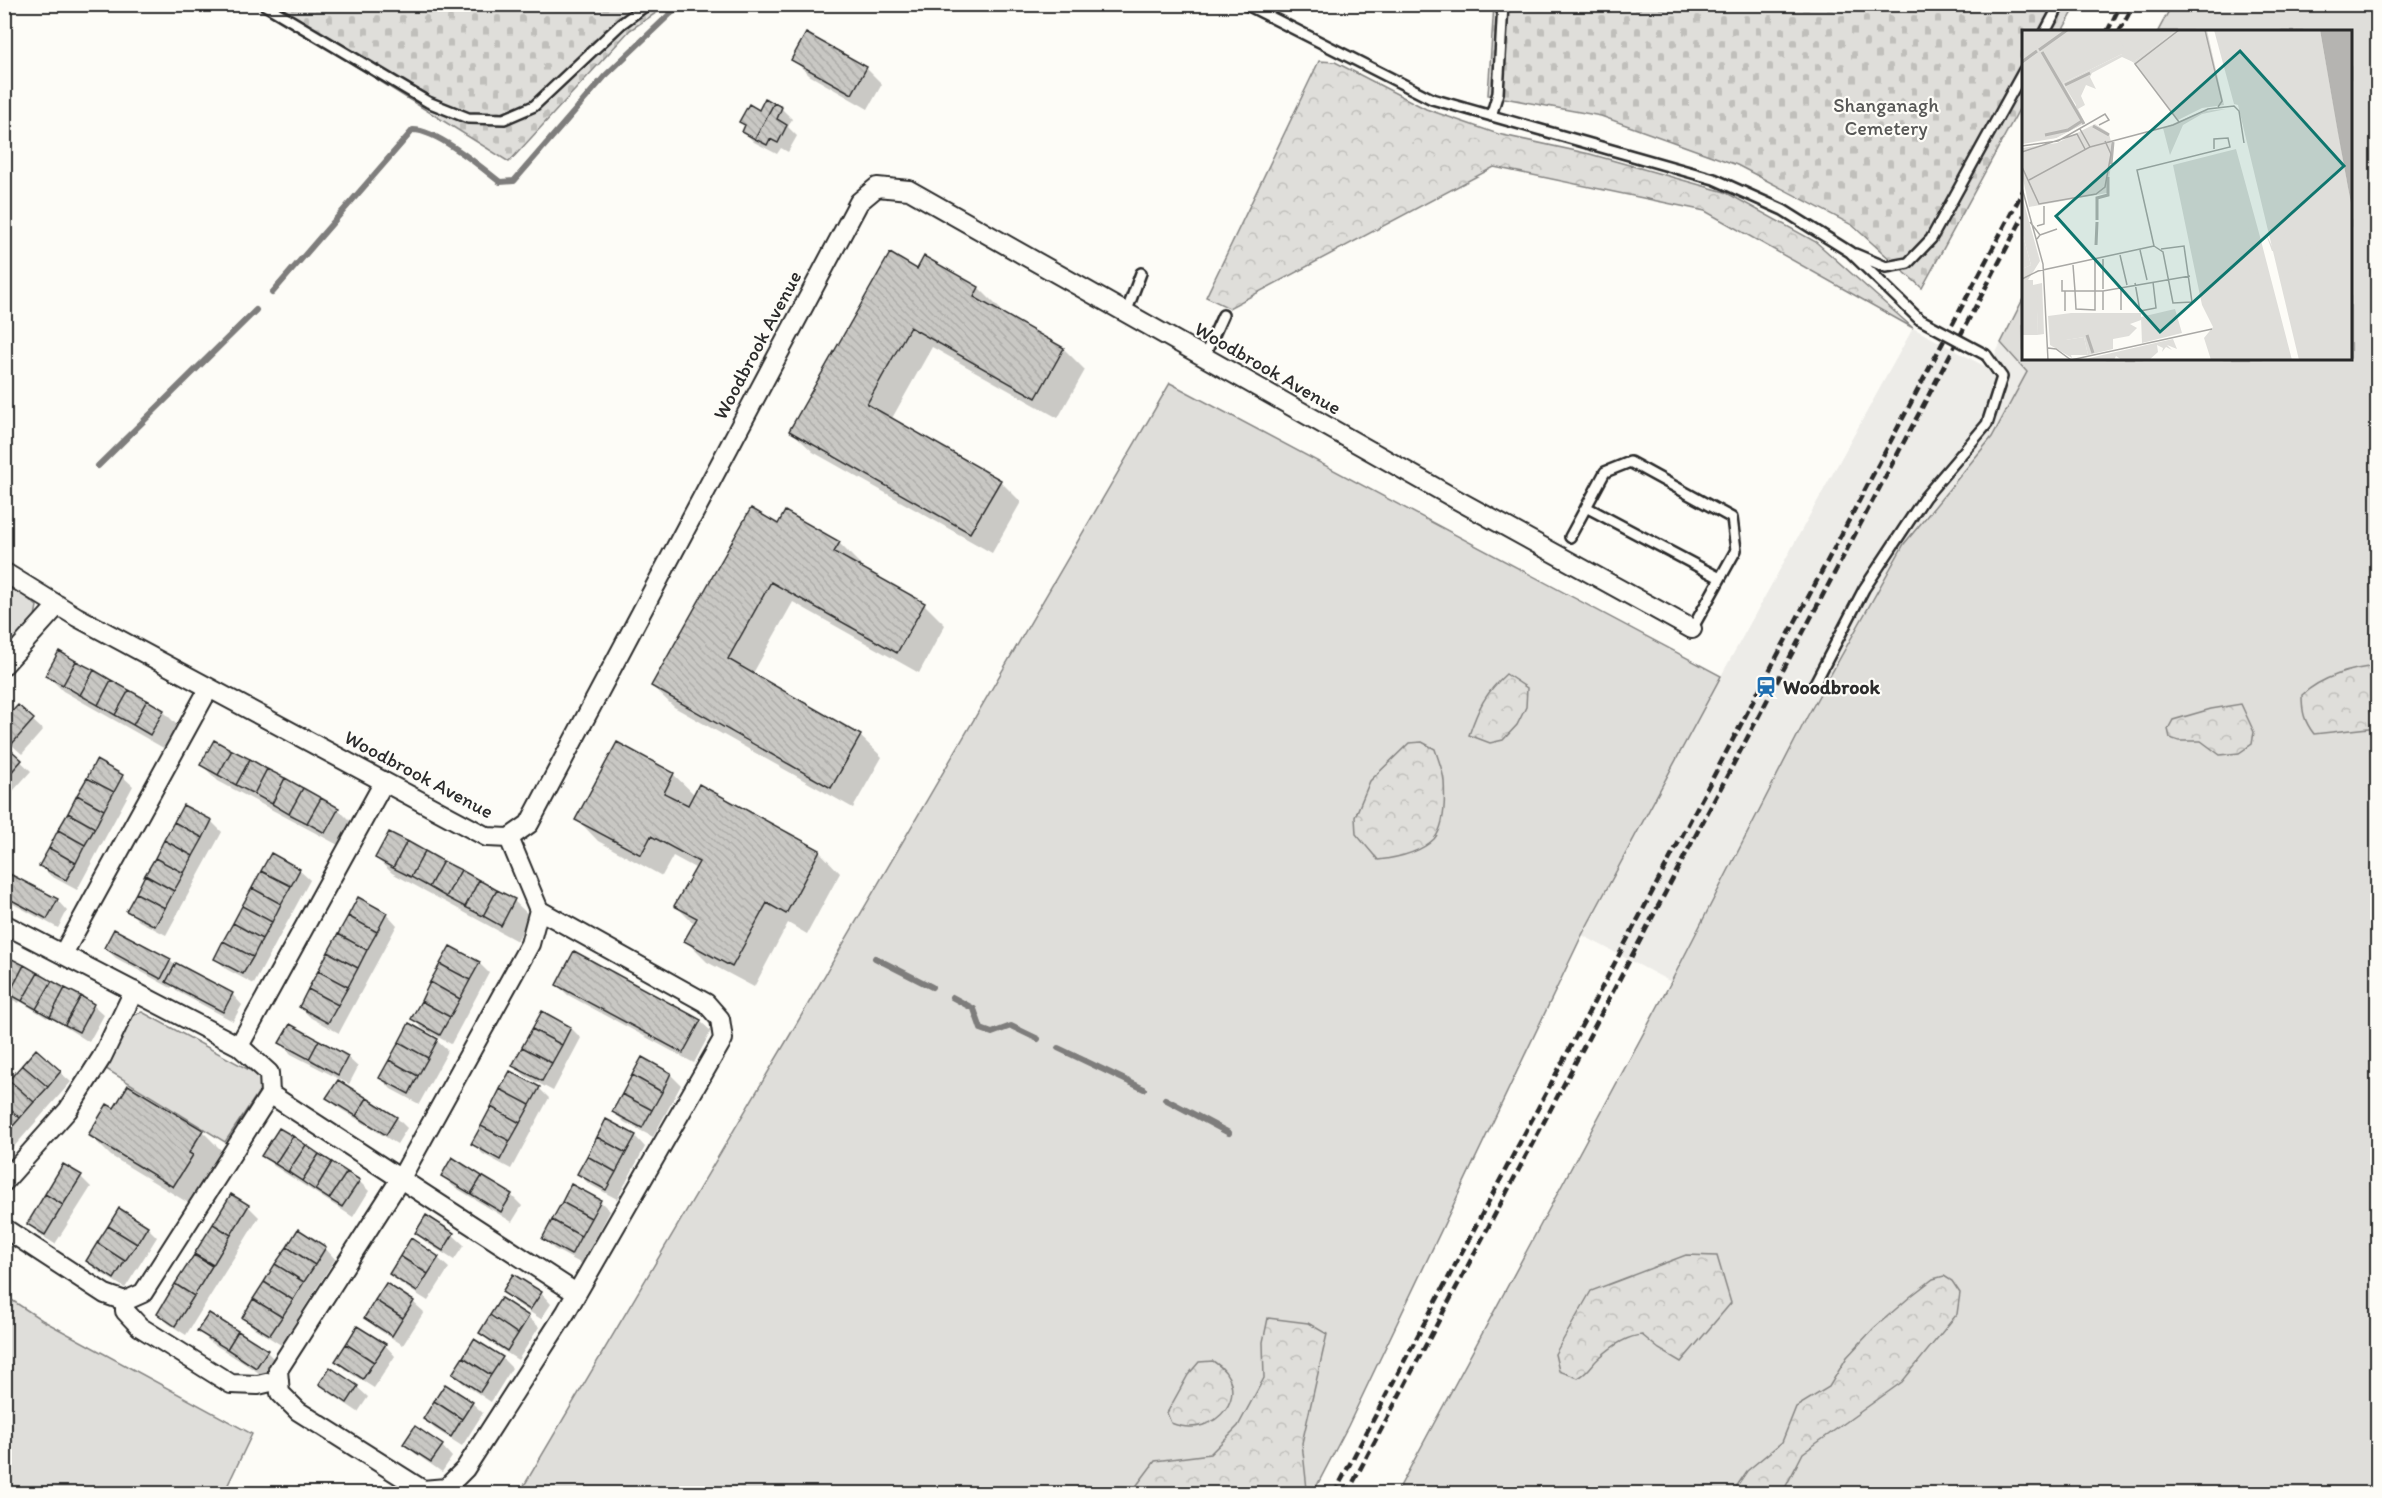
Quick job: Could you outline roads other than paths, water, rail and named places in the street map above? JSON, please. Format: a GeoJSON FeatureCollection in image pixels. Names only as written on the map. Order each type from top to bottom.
{"type":"FeatureCollection","features":[{"type":"Feature","properties":{"kind":"street","name":"Woodbrook Avenue"},"geometry":{"type":"LineString","coordinates":[[4,572],[58,605],[209,688],[487,837],[509,838],[529,824],[859,202],[877,187],[909,190],[1452,497],[1692,629]]}},
{"type":"Feature","properties":{"kind":"street"},"geometry":{"type":"LineString","coordinates":[[4,665],[58,605]]}},
{"type":"Feature","properties":{"kind":"street"},"geometry":{"type":"LineString","coordinates":[[63,954],[209,688]]}},
{"type":"Feature","properties":{"kind":"street"},"geometry":{"type":"LineString","coordinates":[[239,1046],[384,782]]}},
{"type":"Feature","properties":{"kind":"street"},"geometry":{"type":"LineString","coordinates":[[509,838],[539,910],[530,944],[401,1178],[278,1370],[280,1393],[298,1411],[423,1490],[446,1488],[465,1468],[566,1312],[723,1039],[720,1019],[706,1003],[539,910]]}},
{"type":"Feature","properties":{"kind":"street"},"geometry":{"type":"LineString","coordinates":[[4,924],[239,1046],[269,1073],[270,1094],[144,1293],[124,1301],[105,1294],[4,1228]]}},
{"type":"Feature","properties":{"kind":"street"},"geometry":{"type":"LineString","coordinates":[[4,1182],[68,1110],[102,1057],[134,991]]}},
{"type":"Feature","properties":{"kind":"street"},"geometry":{"type":"LineString","coordinates":[[270,1094],[576,1293]]}},
{"type":"Feature","properties":{"kind":"street"},"geometry":{"type":"LineString","coordinates":[[124,1301],[125,1311],[140,1327],[231,1384],[258,1385],[279,1380]]}},
{"type":"Feature","properties":{"kind":"lane"},"geometry":{"type":"LineString","coordinates":[[263,4],[428,102],[468,118],[504,119],[534,106],[621,24],[648,4]]}},
{"type":"Feature","properties":{"kind":"lane"},"geometry":{"type":"LineString","coordinates":[[1245,4],[1432,99],[1714,179],[1783,210],[1850,252],[1886,267],[1908,263],[1931,239],[2022,74]]}},
{"type":"Feature","properties":{"kind":"lane"},"geometry":{"type":"LineString","coordinates":[[1491,116],[1498,93],[1503,4]]}},
{"type":"Feature","properties":{"kind":"lane"},"geometry":{"type":"LineString","coordinates":[[2046,30],[2060,4]]}},
{"type":"Feature","properties":{"kind":"lane"},"geometry":{"type":"LineString","coordinates":[[1814,685],[1864,588],[1924,497],[1987,424],[2002,377],[1986,355],[1919,319],[1850,252]]}},
{"type":"Feature","properties":{"kind":"lane"},"geometry":{"type":"LineString","coordinates":[[1126,313],[1141,273]]}},
{"type":"Feature","properties":{"kind":"lane"},"geometry":{"type":"LineString","coordinates":[[1204,357],[1223,315]]}},
{"type":"Feature","properties":{"kind":"lane"},"geometry":{"type":"LineString","coordinates":[[1570,537],[1605,472],[1630,462],[1732,518],[1736,550],[1692,629]]}},
{"type":"Feature","properties":{"kind":"lane"},"geometry":{"type":"LineString","coordinates":[[1586,507],[1720,578]]}},
{"type":"Feature","properties":{"kind":"waterway"},"geometry":{"type":"LineString","coordinates":[[272,293],[413,130],[446,142],[500,182],[514,181],[605,76],[670,14],[684,4]]}},
{"type":"Feature","properties":{"kind":"waterway"},"geometry":{"type":"LineString","coordinates":[[98,466],[256,310]]}},
{"type":"Feature","properties":{"kind":"waterway"},"geometry":{"type":"LineString","coordinates":[[875,958],[932,987]]}},
{"type":"Feature","properties":{"kind":"waterway"},"geometry":{"type":"LineString","coordinates":[[952,997],[974,1009],[981,1029],[992,1033],[1011,1026],[1038,1039]]}},
{"type":"Feature","properties":{"kind":"waterway"},"geometry":{"type":"LineString","coordinates":[[1058,1048],[1144,1089]]}},
{"type":"Feature","properties":{"kind":"waterway"},"geometry":{"type":"LineString","coordinates":[[1165,1099],[1229,1133]]}},
{"type":"Feature","properties":{"kind":"railway"},"geometry":{"type":"LineString","coordinates":[[2108,30],[2121,4]]}},
{"type":"Feature","properties":{"kind":"railway"},"geometry":{"type":"LineString","coordinates":[[2120,30],[2134,4]]}},
{"type":"Feature","properties":{"kind":"railway"},"geometry":{"type":"LineString","coordinates":[[1334,1494],[2022,193]]}},
{"type":"Feature","properties":{"kind":"railway"},"geometry":{"type":"LineString","coordinates":[[1347,1494],[2022,219]]}},
{"type":"Feature","properties":{"kind":"place","name":"Woodbrook"},"geometry":{"type":"Point","coordinates":[1766,687]}},
{"type":"Feature","properties":{"kind":"park label","name":"Shanganagh Cemetery"},"geometry":{"type":"Point","coordinates":[1886,116]}}]}
